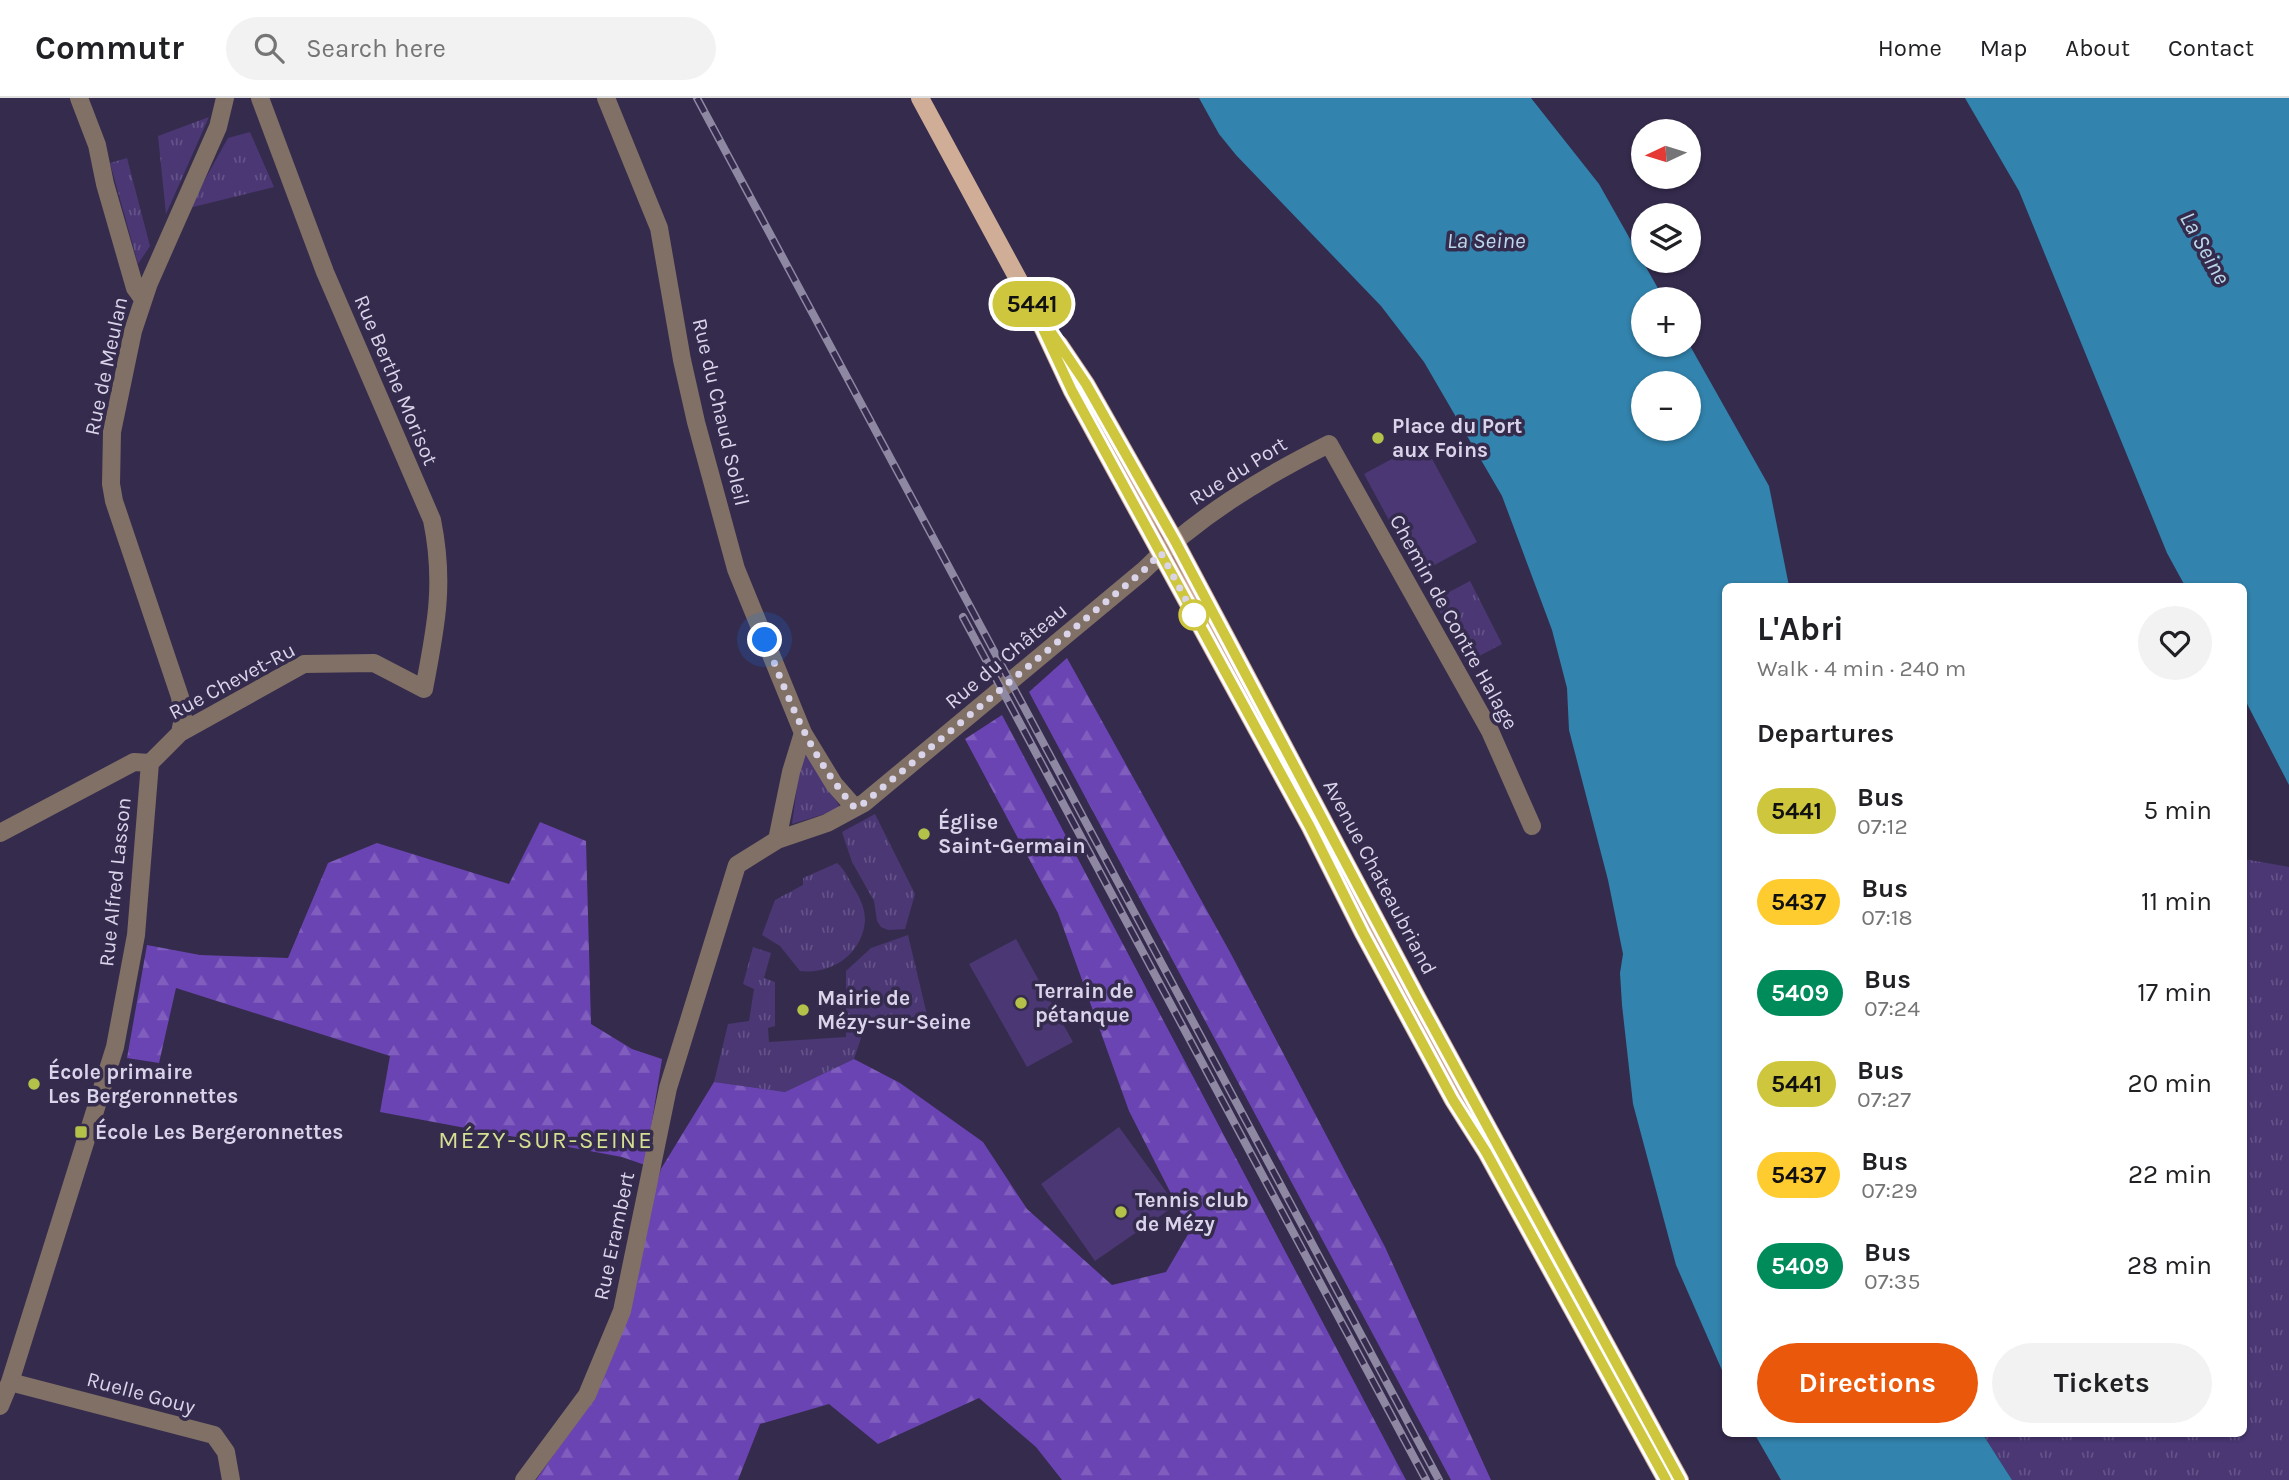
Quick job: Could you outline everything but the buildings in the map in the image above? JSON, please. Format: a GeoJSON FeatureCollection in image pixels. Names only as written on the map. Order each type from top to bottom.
{"type":"FeatureCollection","features":[{"type":"Feature","properties":{"kind":"main road","name":"Avenue Chateaubriand"},"geometry":{"type":"LineString","coordinates":[[920,98],[1030,301],[1072,391],[1310,827],[1363,933],[1453,1100],[1486,1152],[1666,1480]]}},
{"type":"Feature","properties":{"kind":"main road","name":"Avenue Chateaubriand"},"geometry":{"type":"LineString","coordinates":[[1030,301],[1086,384],[1175,541],[1418,999],[1680,1480]]}},
{"type":"Feature","properties":{"kind":"street"},"geometry":{"type":"LineString","coordinates":[[79,98],[97,145],[135,288],[146,291]]}},
{"type":"Feature","properties":{"kind":"street","name":"Rue de Meulan"},"geometry":{"type":"LineString","coordinates":[[180,733],[183,718],[180,697],[114,501],[111,484],[112,432],[133,331],[146,291],[218,127],[225,98]]}},
{"type":"Feature","properties":{"kind":"street","name":"Rue Berthe Morisot"},"geometry":{"type":"LineString","coordinates":[[260,98],[325,272],[432,520],[438,551],[439,611],[424,689]]}},
{"type":"Feature","properties":{"kind":"street","name":"Rue du Chaud Soleil"},"geometry":{"type":"LineString","coordinates":[[606,98],[659,228],[693,410],[736,569],[803,733],[834,784],[860,806]]}},
{"type":"Feature","properties":{"kind":"street","name":"Rue du Port"},"geometry":{"type":"LineString","coordinates":[[1175,541],[1251,486],[1329,444]]}},
{"type":"Feature","properties":{"kind":"street","name":"Chemin de Contre Halage"},"geometry":{"type":"LineString","coordinates":[[1329,444],[1490,731],[1532,826]]}},
{"type":"Feature","properties":{"kind":"street","name":"Rue du Château"},"geometry":{"type":"LineString","coordinates":[[777,840],[827,823],[860,806],[1143,571],[1175,541]]}},
{"type":"Feature","properties":{"kind":"street","name":"Rue Chevet-Ru"},"geometry":{"type":"LineString","coordinates":[[150,763],[180,733],[304,664],[374,663],[424,689]]}},
{"type":"Feature","properties":{"kind":"street"},"geometry":{"type":"LineString","coordinates":[[777,840],[803,733]]}},
{"type":"Feature","properties":{"kind":"street"},"geometry":{"type":"LineString","coordinates":[[0,833],[134,762],[150,763]]}},
{"type":"Feature","properties":{"kind":"street","name":"Rue Alfred Lasson"},"geometry":{"type":"LineString","coordinates":[[0,1406],[10,1382],[115,1047],[136,935],[150,763]]}},
{"type":"Feature","properties":{"kind":"street","name":"Rue Erambert"},"geometry":{"type":"LineString","coordinates":[[524,1480],[587,1395],[622,1311],[668,1088],[737,864],[777,840]]}},
{"type":"Feature","properties":{"kind":"street","name":"Ruelle Gouy"},"geometry":{"type":"LineString","coordinates":[[10,1382],[214,1435],[226,1452],[231,1480]]}},
{"type":"Feature","properties":{"kind":"green space"},"geometry":{"type":"Polygon","coordinates":[[[209,117],[166,214],[158,136],[209,117]]]}},
{"type":"Feature","properties":{"kind":"green space"},"geometry":{"type":"Polygon","coordinates":[[[250,132],[274,187],[189,208],[228,138],[250,132]]]}},
{"type":"Feature","properties":{"kind":"green space"},"geometry":{"type":"Polygon","coordinates":[[[127,158],[150,246],[138,264],[110,163],[127,158]]]}},
{"type":"Feature","properties":{"kind":"green space"},"geometry":{"type":"Polygon","coordinates":[[[1423,442],[1477,542],[1418,574],[1364,474],[1423,442]]]}},
{"type":"Feature","properties":{"kind":"green space"},"geometry":{"type":"Polygon","coordinates":[[[1470,581],[1502,644],[1466,663],[1434,600],[1470,581]]]}},
{"type":"Feature","properties":{"kind":"green space"},"geometry":{"type":"Polygon","coordinates":[[[1067,658],[1231,954],[1385,1247],[1491,1480],[1451,1480],[1029,692],[1067,658]]]}},
{"type":"Feature","properties":{"kind":"green space"},"geometry":{"type":"Polygon","coordinates":[[[1002,715],[1406,1480],[1062,1480],[1036,1447],[979,1398],[878,1444],[829,1404],[760,1424],[738,1480],[536,1480],[594,1397],[661,1169],[714,1082],[785,1092],[854,1059],[900,1083],[983,1142],[1027,1209],[1112,1285],[1166,1272],[1190,1231],[1129,1111],[1058,913],[965,739],[1002,715]]]}},
{"type":"Feature","properties":{"kind":"green space"},"geometry":{"type":"Polygon","coordinates":[[[809,754],[841,809],[792,824],[801,758],[809,754]]]}},
{"type":"Feature","properties":{"kind":"green space"},"geometry":{"type":"Polygon","coordinates":[[[875,814],[915,894],[905,929],[888,930],[881,927],[877,921],[874,901],[852,862],[842,832],[875,814]]]}},
{"type":"Feature","properties":{"kind":"green space"},"geometry":{"type":"Polygon","coordinates":[[[540,822],[586,841],[591,1024],[632,1049],[662,1059],[645,1165],[622,1157],[380,1112],[390,1056],[176,988],[159,1063],[127,1058],[147,945],[200,955],[288,958],[328,863],[377,843],[509,884],[540,822]]]}},
{"type":"Feature","properties":{"kind":"green space"},"geometry":{"type":"Polygon","coordinates":[[[2247,860],[2289,867],[2289,1480],[2012,1480],[1985,1437],[2247,1437],[2247,860]]]}},
{"type":"Feature","properties":{"kind":"green space"},"geometry":{"type":"Polygon","coordinates":[[[837,863],[846,873],[861,902],[865,915],[863,932],[852,952],[834,966],[823,970],[800,971],[780,946],[762,935],[775,900],[803,885],[803,878],[837,863]]]}},
{"type":"Feature","properties":{"kind":"green space"},"geometry":{"type":"Polygon","coordinates":[[[908,935],[928,1019],[865,1026],[854,1059],[785,1092],[714,1082],[728,1024],[749,1021],[754,989],[743,984],[753,947],[771,953],[764,978],[775,982],[775,1026],[768,1028],[769,1042],[846,1037],[846,971],[871,948],[908,935]]]}},
{"type":"Feature","properties":{"kind":"green space","name":"Terrain de pétanque"},"geometry":{"type":"Polygon","coordinates":[[[1016,939],[1073,1042],[1027,1067],[969,964],[1016,939]]]}},
{"type":"Feature","properties":{"kind":"green space"},"geometry":{"type":"Polygon","coordinates":[[[1119,1127],[1176,1205],[1095,1261],[1041,1184],[1119,1127]]]}},
{"type":"Feature","properties":{"kind":"water","name":"La Seine"},"geometry":{"type":"Polygon","coordinates":[[[1199,98],[1531,98],[1599,184],[1631,241],[1631,273],[1649,273],[1657,287],[1631,287],[1631,357],[1696,357],[1769,486],[1788,583],[1722,583],[1722,1370],[1676,1265],[1633,1104],[1622,1005],[1620,973],[1623,954],[1608,880],[1569,730],[1567,688],[1552,630],[1502,496],[1424,362],[1381,306],[1236,155],[1219,134],[1199,98]]]}},
{"type":"Feature","properties":{"kind":"water","name":"La Seine"},"geometry":{"type":"Polygon","coordinates":[[[1965,98],[2289,98],[2289,785],[2247,704],[2247,583],[2183,583],[2167,553],[2019,191],[1965,98]]]}},
{"type":"Feature","properties":{"kind":"water"},"geometry":{"type":"Polygon","coordinates":[[[1756,1437],[1985,1437],[2012,1480],[1781,1480],[1756,1437]]]}},
{"type":"Feature","properties":{"kind":"railway"},"geometry":{"type":"LineString","coordinates":[[697,98],[1439,1480]]}},
{"type":"Feature","properties":{"kind":"railway"},"geometry":{"type":"LineString","coordinates":[[963,617],[1426,1480]]}},
{"type":"Feature","properties":{"kind":"bus line","name":"5441"},"geometry":{"type":"LineString","coordinates":[[1666,1480],[1486,1152],[1453,1100],[1363,933],[1310,827],[1072,391],[1030,301],[1086,384],[1175,541],[1418,999],[1680,1480]]}},
{"type":"Feature","properties":{"kind":"place","name":"Place du Port aux Foins"},"geometry":{"type":"Point","coordinates":[1378,438]}},
{"type":"Feature","properties":{"kind":"place","name":"Église Saint-Germain"},"geometry":{"type":"Point","coordinates":[924,834]}},
{"type":"Feature","properties":{"kind":"place","name":"Terrain de pétanque"},"geometry":{"type":"Point","coordinates":[1021,1003]}},
{"type":"Feature","properties":{"kind":"place","name":"Mairie de Mézy-sur-Seine"},"geometry":{"type":"Point","coordinates":[803,1010]}},
{"type":"Feature","properties":{"kind":"place","name":"École primaire Les Bergeronnettes"},"geometry":{"type":"Point","coordinates":[34,1084]}},
{"type":"Feature","properties":{"kind":"place","name":"École Les Bergeronnettes"},"geometry":{"type":"Point","coordinates":[81,1132]}},
{"type":"Feature","properties":{"kind":"place","name":"Tennis club de Mézy"},"geometry":{"type":"Point","coordinates":[1121,1212]}},
{"type":"Feature","properties":{"kind":"district","name":"MÉZY-SUR-SEINE"},"geometry":{"type":"Point","coordinates":[546,1140]}},
{"type":"Feature","properties":{"kind":"route"},"geometry":{"type":"LineString","coordinates":[[765,640],[803,733],[834,784],[855,808],[997,694],[1161,553],[1194,615]]}}]}
